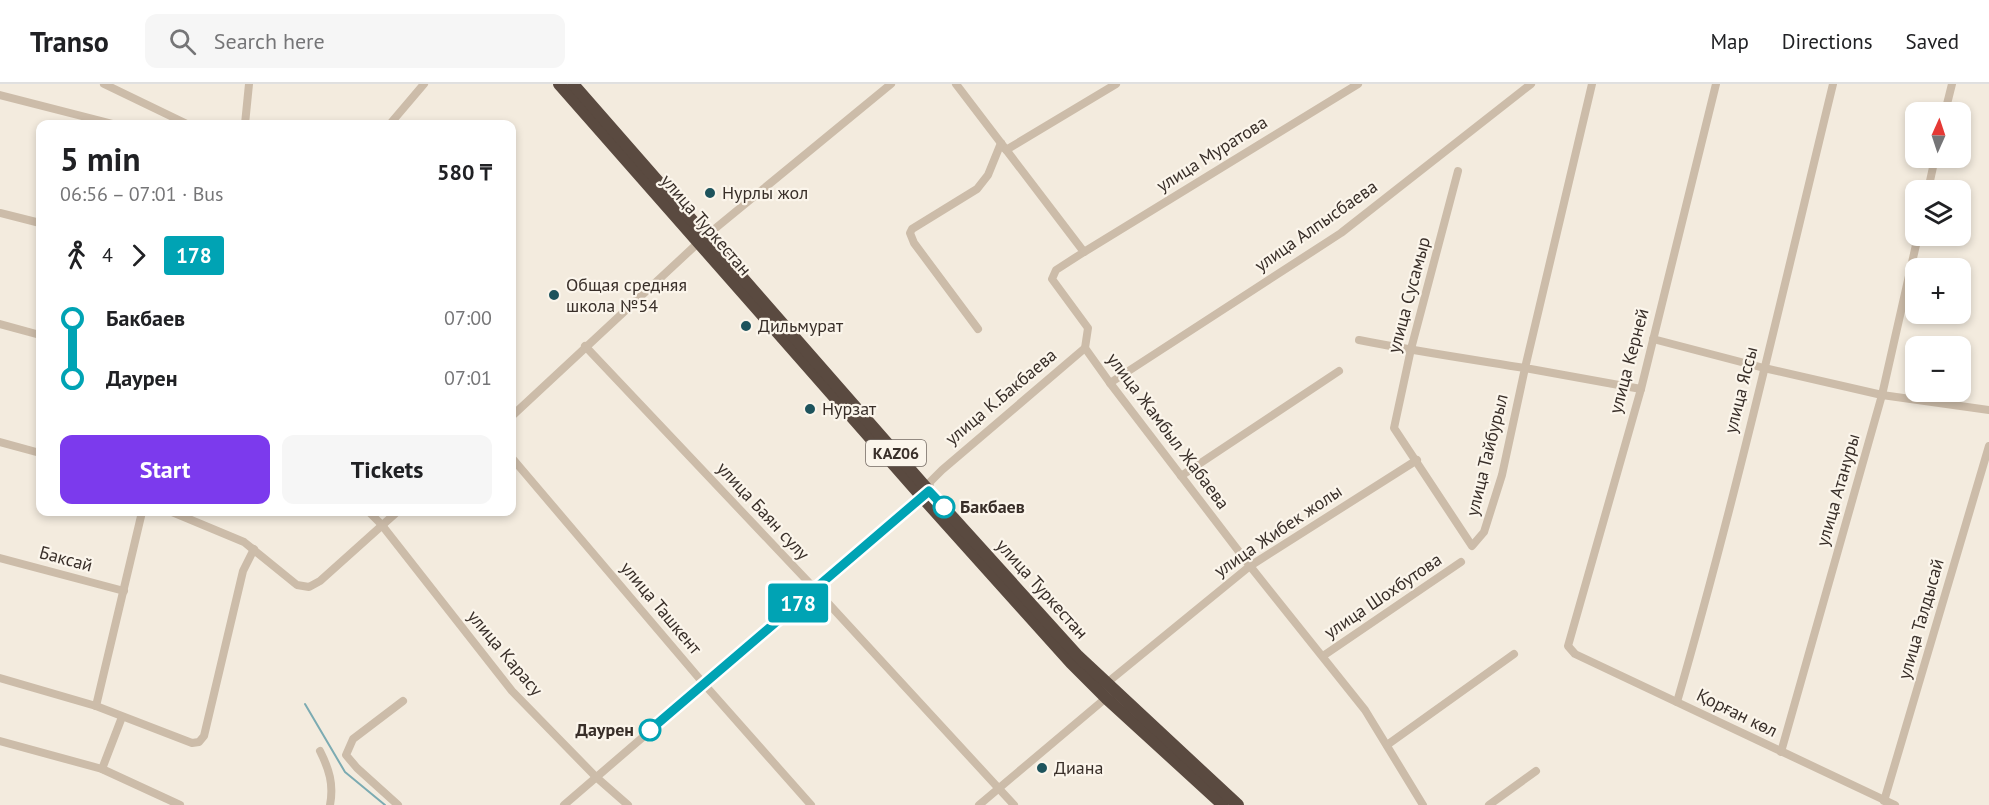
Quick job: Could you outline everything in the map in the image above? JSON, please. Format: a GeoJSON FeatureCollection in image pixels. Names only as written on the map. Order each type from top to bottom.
{"type":"FeatureCollection","features":[{"type":"Feature","properties":{"kind":"highway","name":"улица Туркестан"},"geometry":{"type":"LineString","coordinates":[[559,84],[702,240],[1071,663],[1223,805]]}},
{"type":"Feature","properties":{"kind":"highway","name":"улица Туркестан"},"geometry":{"type":"LineString","coordinates":[[573,84],[702,240]]}},
{"type":"Feature","properties":{"kind":"highway","name":"улица Туркестан"},"geometry":{"type":"LineString","coordinates":[[925,494],[1078,656],[1238,805]]}},
{"type":"Feature","properties":{"kind":"street"},"geometry":{"type":"LineString","coordinates":[[104,84],[179,120]]}},
{"type":"Feature","properties":{"kind":"street"},"geometry":{"type":"LineString","coordinates":[[245,120],[249,84]]}},
{"type":"Feature","properties":{"kind":"street"},"geometry":{"type":"LineString","coordinates":[[393,120],[424,84]]}},
{"type":"Feature","properties":{"kind":"street"},"geometry":{"type":"LineString","coordinates":[[516,412],[702,240],[891,84]]}},
{"type":"Feature","properties":{"kind":"street"},"geometry":{"type":"LineString","coordinates":[[957,84],[1084,252]]}},
{"type":"Feature","properties":{"kind":"street"},"geometry":{"type":"LineString","coordinates":[[978,329],[914,243],[910,232],[977,189],[1004,147],[1116,84]]}},
{"type":"Feature","properties":{"kind":"street","name":"улица Муратова"},"geometry":{"type":"LineString","coordinates":[[1084,252],[1358,84]]}},
{"type":"Feature","properties":{"kind":"street","name":"улица Алпысбаева"},"geometry":{"type":"LineString","coordinates":[[1110,383],[1341,233],[1531,84]]}},
{"type":"Feature","properties":{"kind":"street","name":"улица Тайбурыл"},"geometry":{"type":"LineString","coordinates":[[1417,459],[1472,546],[1484,532],[1502,475],[1592,84]]}},
{"type":"Feature","properties":{"kind":"street","name":"улица Керней"},"geometry":{"type":"LineString","coordinates":[[1568,646],[1641,389],[1716,84]]}},
{"type":"Feature","properties":{"kind":"street","name":"улица Яссы"},"geometry":{"type":"LineString","coordinates":[[1677,702],[1694,644],[1764,368],[1833,84]]}},
{"type":"Feature","properties":{"kind":"street"},"geometry":{"type":"LineString","coordinates":[[1948,102],[1952,84]]}},
{"type":"Feature","properties":{"kind":"street"},"geometry":{"type":"LineString","coordinates":[[0,95],[97,120]]}},
{"type":"Feature","properties":{"kind":"street","name":"улица Сусамыр"},"geometry":{"type":"LineString","coordinates":[[1417,459],[1394,428],[1458,171]]}},
{"type":"Feature","properties":{"kind":"street"},"geometry":{"type":"LineString","coordinates":[[0,213],[36,222]]}},
{"type":"Feature","properties":{"kind":"street","name":"улица Атануры"},"geometry":{"type":"LineString","coordinates":[[1781,752],[1882,395],[1916,246]]}},
{"type":"Feature","properties":{"kind":"street","name":"улица Жамбыл Жабаева"},"geometry":{"type":"LineString","coordinates":[[1084,252],[1056,270],[1052,279],[1088,328],[1085,348],[1250,567],[1365,710],[1423,805]]}},
{"type":"Feature","properties":{"kind":"street"},"geometry":{"type":"LineString","coordinates":[[0,324],[36,334]]}},
{"type":"Feature","properties":{"kind":"street"},"geometry":{"type":"LineString","coordinates":[[1653,339],[1764,368],[1882,395],[1989,410]]}},
{"type":"Feature","properties":{"kind":"street"},"geometry":{"type":"LineString","coordinates":[[1359,340],[1641,389]]}},
{"type":"Feature","properties":{"kind":"street","name":"улица Баян сулу"},"geometry":{"type":"LineString","coordinates":[[585,346],[815,589],[1014,805]]}},
{"type":"Feature","properties":{"kind":"street","name":"улица К.Бакбаева"},"geometry":{"type":"LineString","coordinates":[[564,805],[925,494],[930,482],[942,470],[1085,348]]}},
{"type":"Feature","properties":{"kind":"street"},"geometry":{"type":"LineString","coordinates":[[1181,476],[1339,371]]}},
{"type":"Feature","properties":{"kind":"street"},"geometry":{"type":"LineString","coordinates":[[0,442],[36,452]]}},
{"type":"Feature","properties":{"kind":"street","name":"улица Талдысай"},"geometry":{"type":"LineString","coordinates":[[1884,801],[1989,446]]}},
{"type":"Feature","properties":{"kind":"street","name":"улица Жибек жолы"},"geometry":{"type":"LineString","coordinates":[[1107,682],[1250,567],[1417,459]]}},
{"type":"Feature","properties":{"kind":"street","name":"улица Ташкент"},"geometry":{"type":"LineString","coordinates":[[516,463],[704,684],[811,805]]}},
{"type":"Feature","properties":{"kind":"street"},"geometry":{"type":"LineString","coordinates":[[96,706],[141,516]]}},
{"type":"Feature","properties":{"kind":"street"},"geometry":{"type":"LineString","coordinates":[[182,516],[244,542],[297,585],[309,587],[320,581],[392,516]]}},
{"type":"Feature","properties":{"kind":"street","name":"улица Карасу"},"geometry":{"type":"LineString","coordinates":[[373,516],[512,691],[596,777],[628,805]]}},
{"type":"Feature","properties":{"kind":"street"},"geometry":{"type":"LineString","coordinates":[[0,678],[96,706],[192,743],[199,742],[204,736],[243,572],[254,549]]}},
{"type":"Feature","properties":{"kind":"street","name":"Баксай"},"geometry":{"type":"LineString","coordinates":[[0,558],[124,591]]}},
{"type":"Feature","properties":{"kind":"street","name":"улица Шохбутова"},"geometry":{"type":"LineString","coordinates":[[1323,656],[1461,562]]}},
{"type":"Feature","properties":{"kind":"street","name":"Қорған көл"},"geometry":{"type":"LineString","coordinates":[[1568,646],[1575,654],[1895,805]]}},
{"type":"Feature","properties":{"kind":"street"},"geometry":{"type":"LineString","coordinates":[[1387,745],[1514,654]]}},
{"type":"Feature","properties":{"kind":"street"},"geometry":{"type":"LineString","coordinates":[[980,805],[1106,698]]}},
{"type":"Feature","properties":{"kind":"street"},"geometry":{"type":"LineString","coordinates":[[398,805],[346,755],[353,739],[403,701]]}},
{"type":"Feature","properties":{"kind":"street"},"geometry":{"type":"LineString","coordinates":[[102,769],[122,717]]}},
{"type":"Feature","properties":{"kind":"street"},"geometry":{"type":"LineString","coordinates":[[0,741],[102,769],[180,805]]}},
{"type":"Feature","properties":{"kind":"street"},"geometry":{"type":"LineString","coordinates":[[320,750],[330,772],[332,793],[330,805]]}},
{"type":"Feature","properties":{"kind":"street"},"geometry":{"type":"LineString","coordinates":[[1490,805],[1536,771]]}},
{"type":"Feature","properties":{"kind":"waterway"},"geometry":{"type":"LineString","coordinates":[[305,704],[345,772],[385,805]]}},
{"type":"Feature","properties":{"kind":"bus line","name":"178"},"geometry":{"type":"LineString","coordinates":[[650,730],[929,491],[944,507]]}},
{"type":"Feature","properties":{"kind":"place","name":"Нурлы жол"},"geometry":{"type":"Point","coordinates":[710,193]}},
{"type":"Feature","properties":{"kind":"place","name":"Общая средняя школа №54"},"geometry":{"type":"Point","coordinates":[554,295]}},
{"type":"Feature","properties":{"kind":"place","name":"Дильмурат"},"geometry":{"type":"Point","coordinates":[746,326]}},
{"type":"Feature","properties":{"kind":"place","name":"Нурзат"},"geometry":{"type":"Point","coordinates":[810,409]}},
{"type":"Feature","properties":{"kind":"place","name":"Бакбаев"},"geometry":{"type":"Point","coordinates":[944,507]}},
{"type":"Feature","properties":{"kind":"place","name":"Даурен"},"geometry":{"type":"Point","coordinates":[650,730]}},
{"type":"Feature","properties":{"kind":"place","name":"Диана"},"geometry":{"type":"Point","coordinates":[1042,768]}}]}
